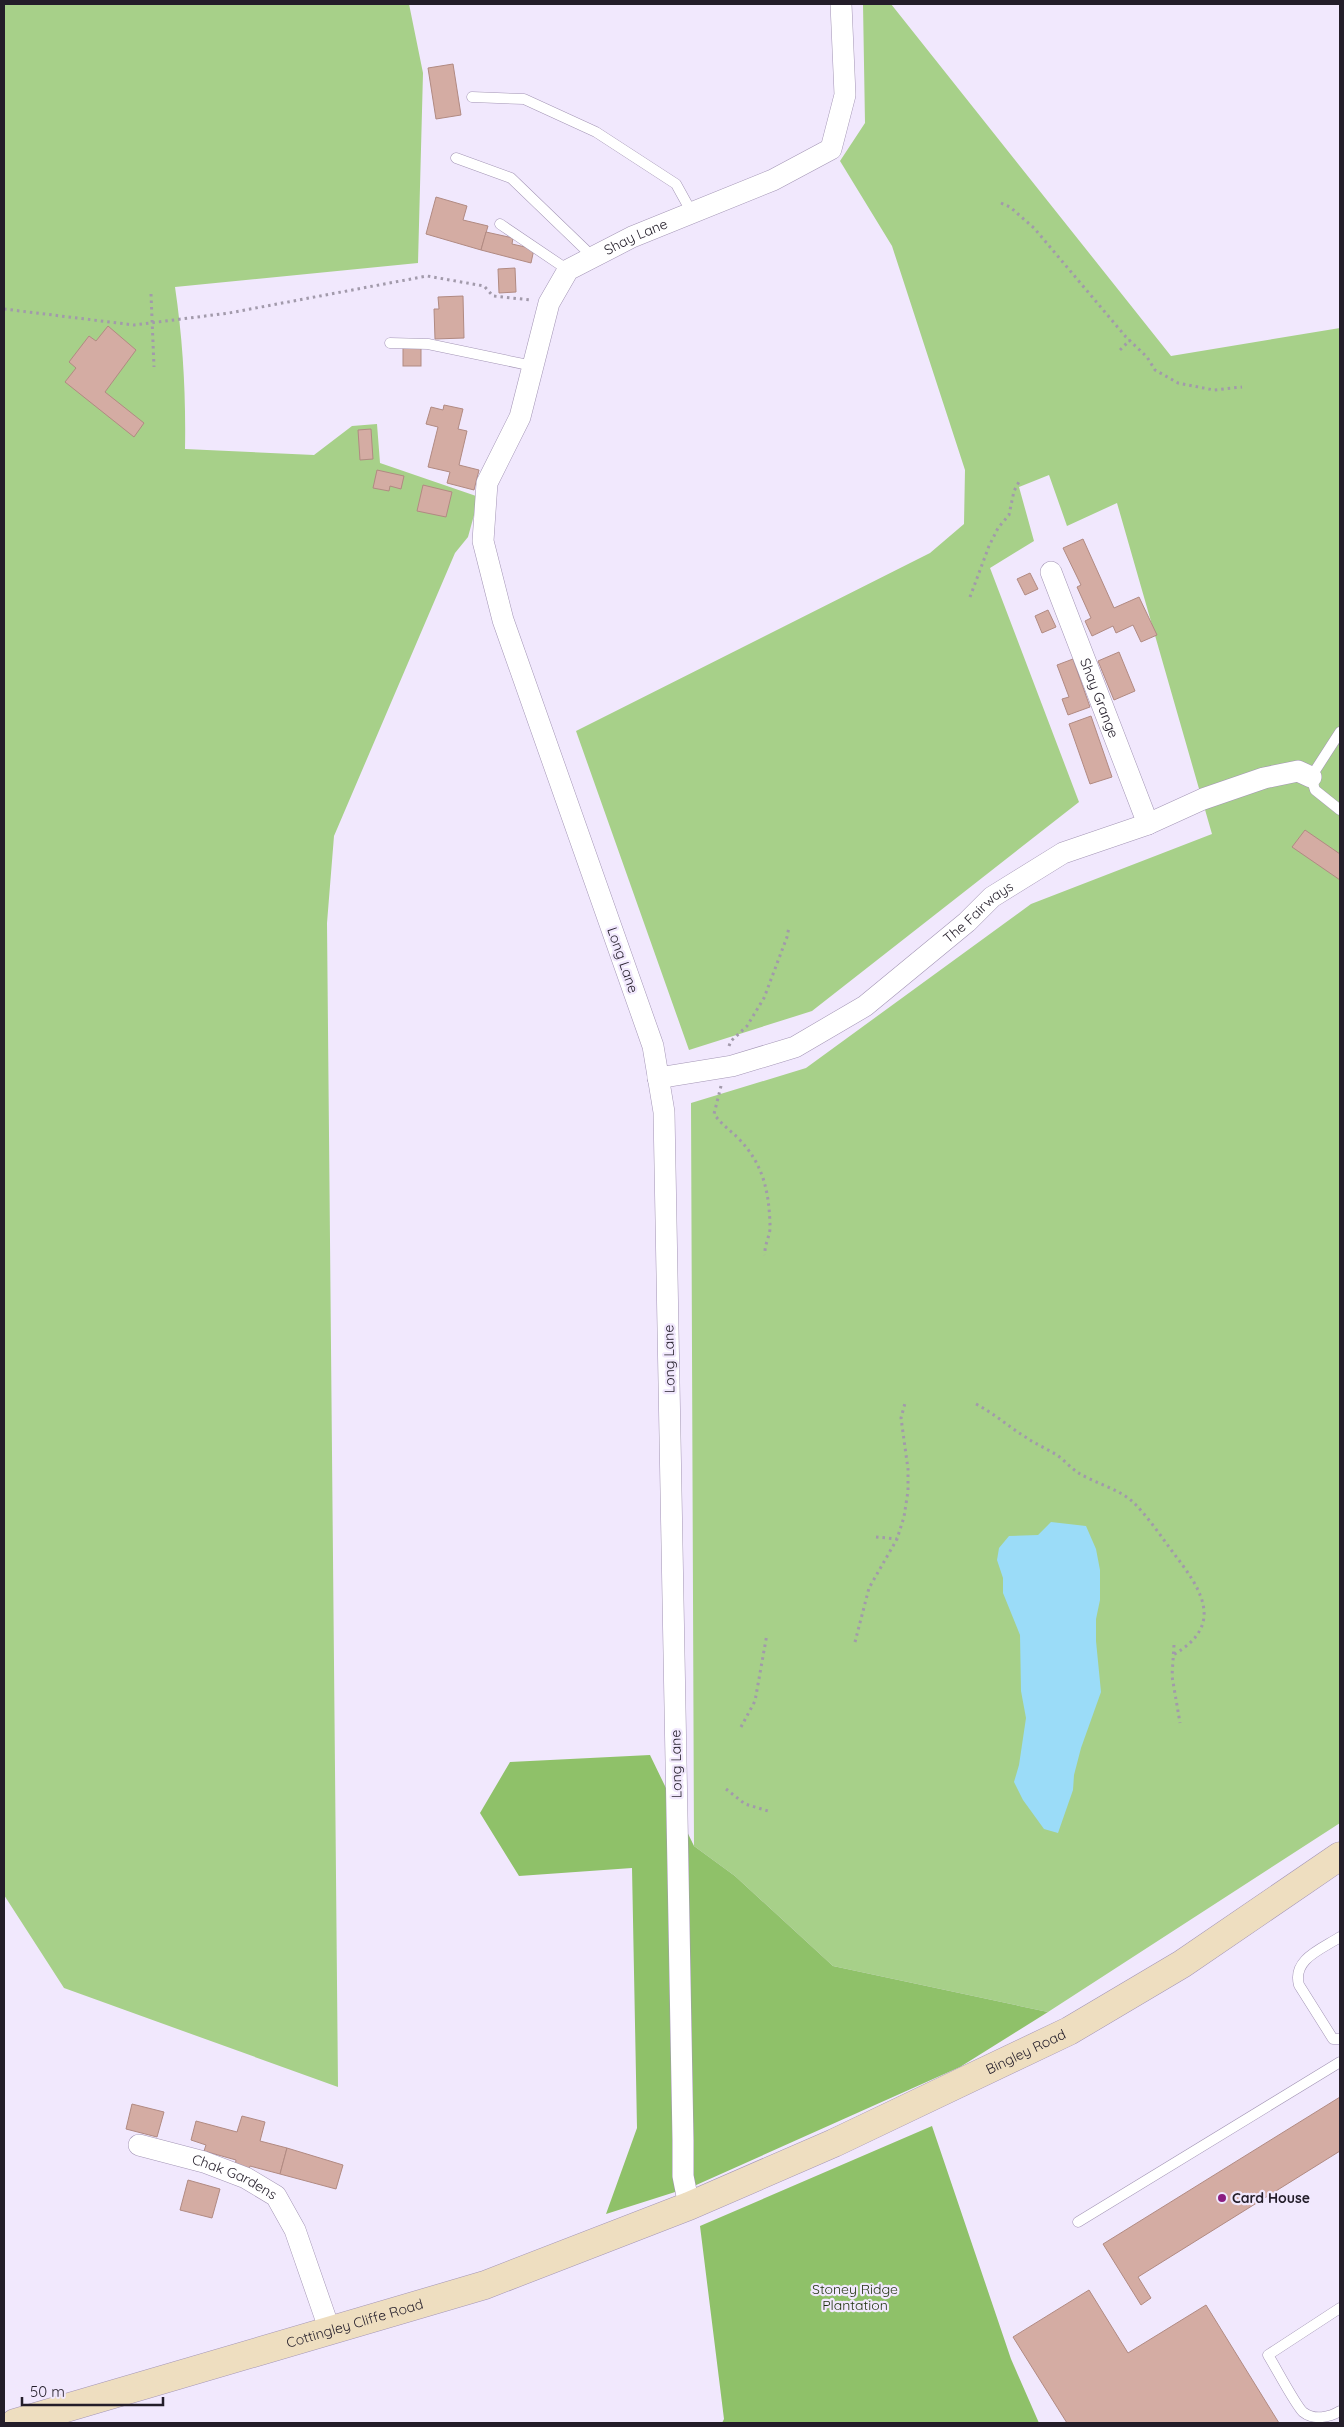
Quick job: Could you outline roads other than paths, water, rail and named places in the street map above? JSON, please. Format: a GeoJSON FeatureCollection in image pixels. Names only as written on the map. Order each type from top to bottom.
{"type":"FeatureCollection","features":[{"type":"Feature","properties":{"kind":"main road","name":"Bingley Road"},"geometry":{"type":"LineString","coordinates":[[689,2206],[834,2143],[1069,2032],[1182,1964],[1340,1856]]}},
{"type":"Feature","properties":{"kind":"main road","name":"Cottingley Cliffe Road"},"geometry":{"type":"LineString","coordinates":[[15,2423],[485,2285],[601,2238],[689,2206]]}},
{"type":"Feature","properties":{"kind":"street","name":"Shay Lane"},"geometry":{"type":"LineString","coordinates":[[568,270],[632,237],[773,180],[831,149],[845,95],[841,4]]}},
{"type":"Feature","properties":{"kind":"street"},"geometry":{"type":"LineString","coordinates":[[533,366],[549,303],[568,270]]}},
{"type":"Feature","properties":{"kind":"street","name":"Long Lane"},"geometry":{"type":"LineString","coordinates":[[533,366],[520,418],[486,483],[483,541],[503,620],[652,1046],[664,1112],[683,2158],[689,2206]]}},
{"type":"Feature","properties":{"kind":"street","name":"Shay Grange"},"geometry":{"type":"LineString","coordinates":[[1051,572],[1148,824]]}},
{"type":"Feature","properties":{"kind":"street","name":"The Fairways"},"geometry":{"type":"LineString","coordinates":[[658,1078],[732,1066],[795,1047],[865,1006],[967,922],[992,897],[1063,853],[1148,824],[1202,799],[1264,778],[1298,771],[1311,776]]}},
{"type":"Feature","properties":{"kind":"street","name":"Chak Gardens"},"geometry":{"type":"LineString","coordinates":[[139,2145],[204,2162],[246,2178],[276,2196],[295,2230],[330,2331]]}},
{"type":"Feature","properties":{"kind":"lane"},"geometry":{"type":"LineString","coordinates":[[472,96],[524,98],[596,132],[676,184],[692,213]]}},
{"type":"Feature","properties":{"kind":"lane"},"geometry":{"type":"LineString","coordinates":[[456,158],[511,178],[593,257]]}},
{"type":"Feature","properties":{"kind":"lane"},"geometry":{"type":"LineString","coordinates":[[500,224],[568,270]]}},
{"type":"Feature","properties":{"kind":"lane"},"geometry":{"type":"LineString","coordinates":[[390,343],[428,344],[533,366]]}},
{"type":"Feature","properties":{"kind":"lane"},"geometry":{"type":"LineString","coordinates":[[1340,732],[1311,776],[1315,790],[1340,810]]}},
{"type":"Feature","properties":{"kind":"lane"},"geometry":{"type":"LineString","coordinates":[[1339,1940],[1305,1960],[1298,1976],[1299,1985],[1334,2039],[1340,2039]]}},
{"type":"Feature","properties":{"kind":"lane"},"geometry":{"type":"LineString","coordinates":[[1078,2222],[1340,2062]]}},
{"type":"Feature","properties":{"kind":"lane"},"geometry":{"type":"LineString","coordinates":[[1340,2308],[1268,2354],[1303,2412],[1317,2418],[1332,2416],[1340,2411]]}},
{"type":"Feature","properties":{"kind":"water"},"geometry":{"type":"Polygon","coordinates":[[[1051,1522],[1086,1526],[1096,1549],[1100,1570],[1100,1600],[1096,1619],[1096,1641],[1101,1692],[1081,1748],[1074,1775],[1073,1790],[1058,1833],[1044,1829],[1023,1800],[1014,1782],[1019,1765],[1026,1718],[1021,1691],[1020,1635],[1003,1593],[1003,1578],[997,1560],[999,1548],[1009,1536],[1038,1535],[1051,1522]]]}},
{"type":"Feature","properties":{"kind":"place","name":"Card House"},"geometry":{"type":"Point","coordinates":[1222,2198]}},
{"type":"Feature","properties":{"kind":"park label","name":"Stoney Ridge Plantation"},"geometry":{"type":"Point","coordinates":[855,2298]}}]}
